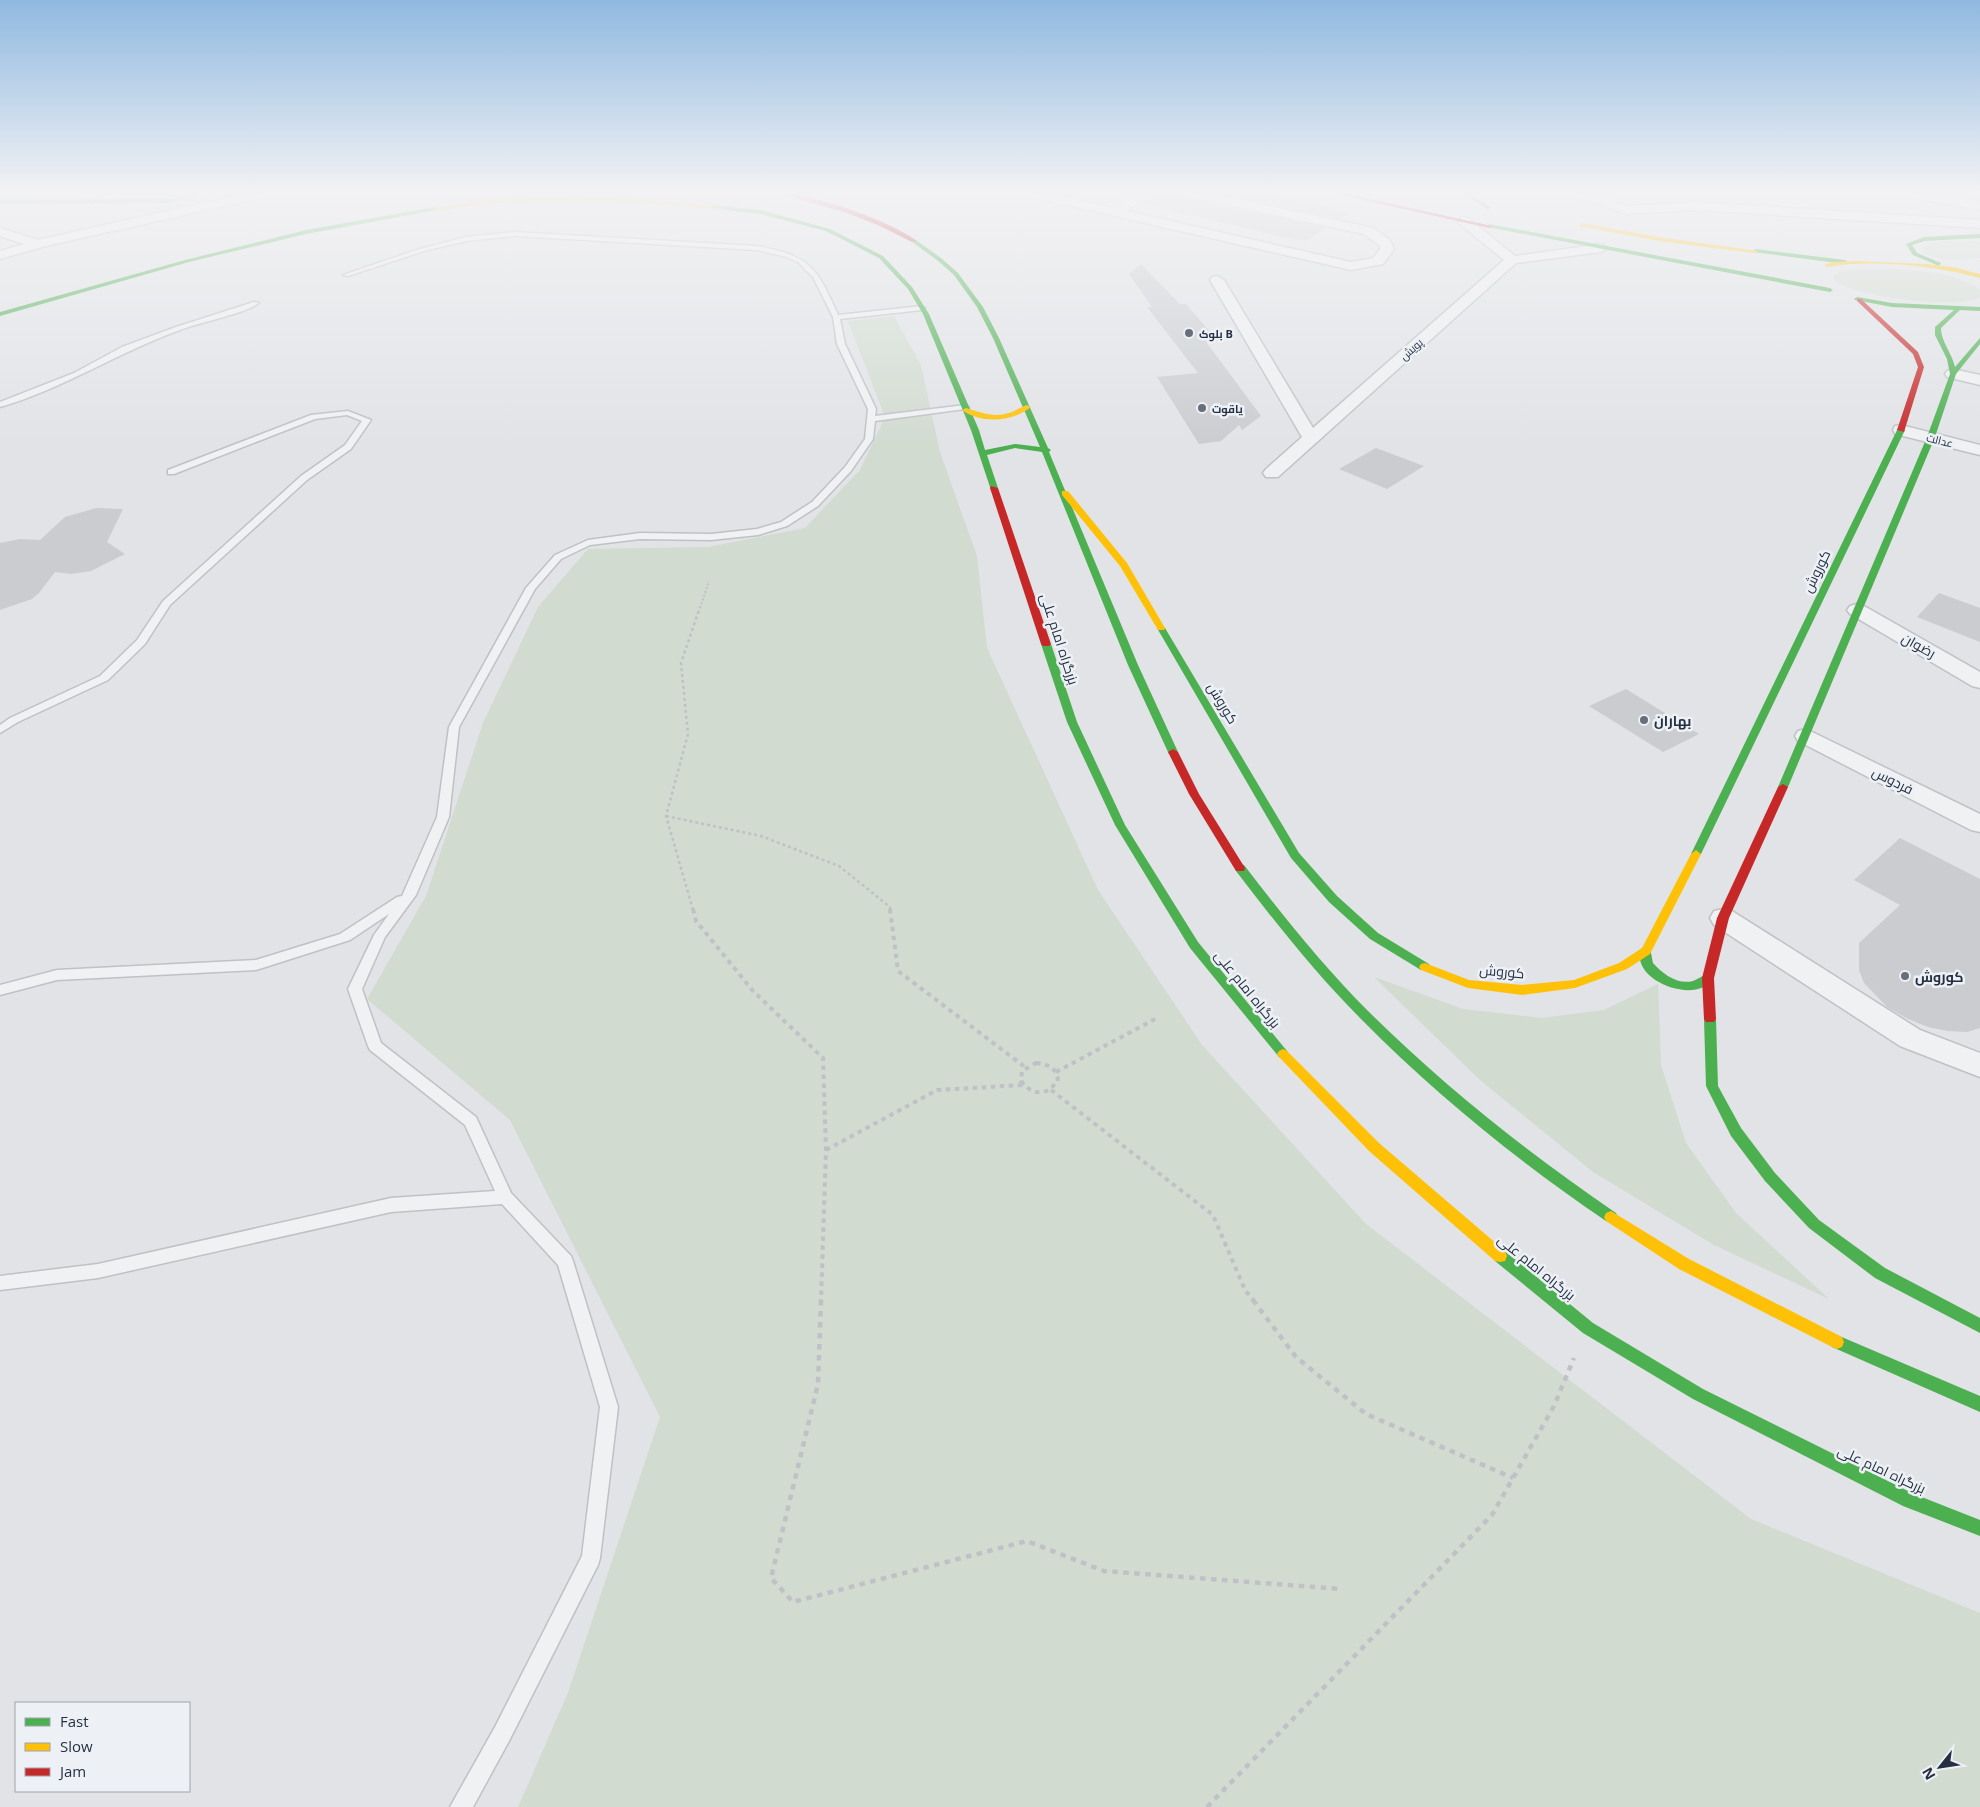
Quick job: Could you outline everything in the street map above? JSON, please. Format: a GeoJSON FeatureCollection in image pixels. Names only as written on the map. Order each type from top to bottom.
{"type":"FeatureCollection","features":[{"type":"Feature","properties":{"kind":"main road","name":"بزرگراه امام علی"},"geometry":{"type":"LineString","coordinates":[[0,314],[127,277]]}},
{"type":"Feature","properties":{"kind":"main road","name":"بزرگراه امام علی"},"geometry":{"type":"LineString","coordinates":[[900,277],[910,288],[922,308],[966,408],[984,453],[1072,722],[1120,825],[1194,945],[1270,1041],[1374,1147],[1470,1232],[1588,1328],[1698,1394],[1794,1444],[1909,1500],[1980,1528]]}},
{"type":"Feature","properties":{"kind":"main road"},"geometry":{"type":"LineString","coordinates":[[958,277],[971,295],[1047,450],[1146,701],[1201,806],[1270,910],[1334,984],[1411,1060],[1492,1132],[1569,1189],[1662,1251],[1791,1320],[1922,1381],[1980,1404]]}},
{"type":"Feature","properties":{"kind":"main road"},"geometry":{"type":"LineString","coordinates":[[967,277],[971,295]]}},
{"type":"Feature","properties":{"kind":"main road"},"geometry":{"type":"LineString","coordinates":[[1742,277],[1829,296],[1892,305],[1980,309]]}},
{"type":"Feature","properties":{"kind":"main road"},"geometry":{"type":"LineString","coordinates":[[1757,277],[1829,296]]}},
{"type":"Feature","properties":{"kind":"main road"},"geometry":{"type":"LineString","coordinates":[[1817,277],[1829,296]]}},
{"type":"Feature","properties":{"kind":"main road","name":"کوروش"},"geometry":{"type":"LineString","coordinates":[[1065,493],[1124,565],[1295,855],[1333,899],[1374,936],[1417,964],[1468,984],[1522,990],[1575,984],[1623,966],[1646,951],[1679,890],[1901,430],[1921,367],[1916,353],[1859,300]]}},
{"type":"Feature","properties":{"kind":"main road"},"geometry":{"type":"LineString","coordinates":[[1953,374],[1950,358],[1938,335],[1938,327],[1958,309]]}},
{"type":"Feature","properties":{"kind":"main road"},"geometry":{"type":"LineString","coordinates":[[1858,314],[1899,336]]}},
{"type":"Feature","properties":{"kind":"main road"},"geometry":{"type":"LineString","coordinates":[[1980,340],[1953,374],[1931,437],[1857,610],[1806,736],[1723,918],[1708,978],[1712,1086],[1736,1132],[1770,1177],[1814,1224],[1880,1273],[1980,1326]]}},
{"type":"Feature","properties":{"kind":"main road"},"geometry":{"type":"LineString","coordinates":[[966,408],[985,418],[999,418],[1010,416],[1027,407]]}},
{"type":"Feature","properties":{"kind":"main road"},"geometry":{"type":"LineString","coordinates":[[984,453],[1014,445],[1031,446],[1047,450]]}},
{"type":"Feature","properties":{"kind":"main road"},"geometry":{"type":"LineString","coordinates":[[1646,951],[1647,965],[1653,973],[1673,984],[1694,986],[1708,978]]}},
{"type":"Feature","properties":{"kind":"street","name":"پویش"},"geometry":{"type":"LineString","coordinates":[[1272,473],[1492,277]]}},
{"type":"Feature","properties":{"kind":"street"},"geometry":{"type":"LineString","coordinates":[[1217,280],[1311,438]]}},
{"type":"Feature","properties":{"kind":"street"},"geometry":{"type":"LineString","coordinates":[[1953,374],[1980,380]]}},
{"type":"Feature","properties":{"kind":"street","name":"عدالت"},"geometry":{"type":"LineString","coordinates":[[1901,430],[1951,442],[1978,458]]}},
{"type":"Feature","properties":{"kind":"street","name":"رضوان"},"geometry":{"type":"LineString","coordinates":[[1857,610],[1980,681]]}},
{"type":"Feature","properties":{"kind":"street","name":"فردوس"},"geometry":{"type":"LineString","coordinates":[[1806,736],[1980,824]]}},
{"type":"Feature","properties":{"kind":"street"},"geometry":{"type":"LineString","coordinates":[[1723,918],[1910,1038],[1980,1065]]}},
{"type":"Feature","properties":{"kind":"lane"},"geometry":{"type":"LineString","coordinates":[[461,1807],[502,1734],[591,1558],[609,1407],[565,1261],[505,1197],[471,1121],[375,1046],[355,989],[380,935],[410,895],[443,818],[454,727],[530,588],[558,557],[588,544],[640,536],[711,537],[758,532],[784,524],[815,504],[848,469],[868,438],[872,409],[841,344],[836,317],[817,277]]}},
{"type":"Feature","properties":{"kind":"lane"},"geometry":{"type":"LineString","coordinates":[[0,405],[78,375],[134,345],[178,328],[256,303]]}},
{"type":"Feature","properties":{"kind":"lane"},"geometry":{"type":"LineString","coordinates":[[836,317],[922,308]]}},
{"type":"Feature","properties":{"kind":"lane"},"geometry":{"type":"LineString","coordinates":[[871,419],[966,408]]}},
{"type":"Feature","properties":{"kind":"lane"},"geometry":{"type":"LineString","coordinates":[[0,730],[14,720],[104,678],[141,642],[166,603],[304,478],[348,447],[367,420],[348,413],[314,417],[171,472]]}},
{"type":"Feature","properties":{"kind":"lane"},"geometry":{"type":"LineString","coordinates":[[0,990],[57,976],[256,965],[346,937],[410,895]]}},
{"type":"Feature","properties":{"kind":"lane"},"geometry":{"type":"LineString","coordinates":[[0,1283],[98,1271],[391,1205],[505,1197]]}},
{"type":"Feature","properties":{"kind":"path"},"geometry":{"type":"LineString","coordinates":[[709,581],[682,663],[688,734],[666,816],[696,921],[753,990],[824,1058],[826,1150],[818,1384],[771,1578],[793,1602],[1027,1541],[1104,1571],[1341,1589]]}},
{"type":"Feature","properties":{"kind":"path"},"geometry":{"type":"LineString","coordinates":[[666,816],[761,836],[839,866],[890,907],[898,971],[1025,1067]]}},
{"type":"Feature","properties":{"kind":"path"},"geometry":{"type":"LineString","coordinates":[[1056,1072],[1157,1018]]}},
{"type":"Feature","properties":{"kind":"path"},"geometry":{"type":"LineString","coordinates":[[1042,1063],[1048,1064],[1056,1072],[1058,1081],[1051,1090],[1046,1092],[1033,1092],[1023,1085],[1020,1076],[1025,1067],[1042,1063]]}},
{"type":"Feature","properties":{"kind":"path"},"geometry":{"type":"LineString","coordinates":[[826,1150],[937,1090],[1023,1085]]}},
{"type":"Feature","properties":{"kind":"path"},"geometry":{"type":"LineString","coordinates":[[1051,1090],[1213,1215],[1245,1290],[1296,1357],[1366,1414],[1513,1478]]}},
{"type":"Feature","properties":{"kind":"path"},"geometry":{"type":"LineString","coordinates":[[1207,1807],[1492,1515],[1554,1406],[1588,1328]]}},
{"type":"Feature","properties":{"kind":"shaded area"},"geometry":{"type":"Polygon","coordinates":[[[1833,277],[1955,277],[1968,282],[1980,290],[1980,297],[1969,301],[1951,302],[1906,300],[1862,292],[1834,280],[1833,277]]]}},
{"type":"Feature","properties":{"kind":"shaded area"},"geometry":{"type":"Polygon","coordinates":[[[894,316],[921,365],[940,452],[977,556],[987,648],[1098,890],[1202,1045],[1366,1224],[1751,1519],[1980,1613],[1980,1807],[518,1807],[568,1693],[660,1417],[510,1120],[367,999],[426,896],[483,723],[538,607],[588,549],[708,547],[805,528],[860,470],[885,417],[848,321],[894,316]]]}},
{"type":"Feature","properties":{"kind":"shaded area"},"geometry":{"type":"Polygon","coordinates":[[[1374,977],[1463,1009],[1542,1018],[1604,1010],[1658,984],[1661,1065],[1686,1143],[1736,1213],[1829,1299],[1714,1245],[1593,1172],[1480,1080],[1374,977]]]}},
{"type":"Feature","properties":{"kind":"building"},"geometry":{"type":"Polygon","coordinates":[[[1131,277],[1154,277],[1180,304],[1186,304],[1217,340],[1207,343],[1261,416],[1242,430],[1239,425],[1221,441],[1199,444],[1157,377],[1198,373],[1147,307],[1152,307],[1131,277]]]}},
{"type":"Feature","properties":{"kind":"building"},"geometry":{"type":"Polygon","coordinates":[[[1376,448],[1424,466],[1387,489],[1339,469],[1376,448]]]}},
{"type":"Feature","properties":{"kind":"building"},"geometry":{"type":"Polygon","coordinates":[[[96,508],[123,509],[107,542],[125,554],[91,571],[71,574],[55,572],[32,599],[0,610],[0,543],[20,539],[40,540],[65,517],[96,508]]]}},
{"type":"Feature","properties":{"kind":"building"},"geometry":{"type":"Polygon","coordinates":[[[1939,593],[1980,608],[1980,642],[1917,617],[1939,593]]]}},
{"type":"Feature","properties":{"kind":"building","name":"بهاران"},"geometry":{"type":"Polygon","coordinates":[[[1626,689],[1699,734],[1663,752],[1589,706],[1626,689]]]}},
{"type":"Feature","properties":{"kind":"building"},"geometry":{"type":"Polygon","coordinates":[[[1900,838],[1980,879],[1980,1028],[1967,1032],[1928,1027],[1908,1019],[1887,1007],[1864,983],[1859,970],[1859,943],[1900,905],[1854,880],[1900,838]]]}},
{"type":"Feature","properties":{"kind":"traffic: fast"},"geometry":{"type":"LineString","coordinates":[[0,314],[129,277]]}},
{"type":"Feature","properties":{"kind":"traffic: fast"},"geometry":{"type":"LineString","coordinates":[[900,277],[910,288],[926,314],[975,430],[994,488]]}},
{"type":"Feature","properties":{"kind":"traffic: fast"},"geometry":{"type":"LineString","coordinates":[[959,277],[980,307],[1003,353],[1061,488],[1114,621],[1173,752]]}},
{"type":"Feature","properties":{"kind":"traffic: fast"},"geometry":{"type":"LineString","coordinates":[[1762,277],[1830,290]]}},
{"type":"Feature","properties":{"kind":"traffic: fast"},"geometry":{"type":"LineString","coordinates":[[1857,299],[1892,305],[1980,309]]}},
{"type":"Feature","properties":{"kind":"traffic: fast"},"geometry":{"type":"LineString","coordinates":[[1783,787],[1931,437],[1953,374],[1950,359],[1938,335],[1938,327],[1958,309]]}},
{"type":"Feature","properties":{"kind":"traffic: fast"},"geometry":{"type":"LineString","coordinates":[[1953,374],[1980,340]]}},
{"type":"Feature","properties":{"kind":"traffic: fast"},"geometry":{"type":"LineString","coordinates":[[1696,854],[1901,430]]}},
{"type":"Feature","properties":{"kind":"traffic: fast"},"geometry":{"type":"LineString","coordinates":[[984,453],[1015,446],[1047,450]]}},
{"type":"Feature","properties":{"kind":"traffic: fast"},"geometry":{"type":"LineString","coordinates":[[1161,628],[1295,855],[1333,899],[1374,936],[1425,967]]}},
{"type":"Feature","properties":{"kind":"traffic: fast"},"geometry":{"type":"LineString","coordinates":[[1046,644],[1072,722],[1120,825],[1194,945],[1283,1054]]}},
{"type":"Feature","properties":{"kind":"traffic: fast"},"geometry":{"type":"LineString","coordinates":[[1240,868],[1279,919],[1320,967],[1410,1059],[1507,1142],[1558,1181],[1611,1217]]}},
{"type":"Feature","properties":{"kind":"traffic: fast"},"geometry":{"type":"LineString","coordinates":[[1646,951],[1647,965],[1668,982],[1676,985],[1692,986],[1708,978]]}},
{"type":"Feature","properties":{"kind":"traffic: fast"},"geometry":{"type":"LineString","coordinates":[[1710,1019],[1712,1086],[1736,1132],[1770,1177],[1814,1224],[1880,1273],[1980,1326]]}},
{"type":"Feature","properties":{"kind":"traffic: fast"},"geometry":{"type":"LineString","coordinates":[[1500,1256],[1588,1328],[1698,1394],[1909,1500],[1980,1528]]}},
{"type":"Feature","properties":{"kind":"traffic: fast"},"geometry":{"type":"LineString","coordinates":[[1837,1342],[1980,1404]]}},
{"type":"Feature","properties":{"kind":"traffic: slow"},"geometry":{"type":"LineString","coordinates":[[966,410],[982,416],[997,417],[1012,414],[1027,407]]}},
{"type":"Feature","properties":{"kind":"traffic: slow"},"geometry":{"type":"LineString","coordinates":[[1065,493],[1124,565],[1161,628]]}},
{"type":"Feature","properties":{"kind":"traffic: slow"},"geometry":{"type":"LineString","coordinates":[[1425,967],[1468,984],[1522,990],[1575,984],[1623,966],[1646,951],[1696,854]]}},
{"type":"Feature","properties":{"kind":"traffic: slow"},"geometry":{"type":"LineString","coordinates":[[1283,1054],[1374,1147],[1500,1256]]}},
{"type":"Feature","properties":{"kind":"traffic: slow"},"geometry":{"type":"LineString","coordinates":[[1611,1217],[1684,1264],[1837,1342]]}},
{"type":"Feature","properties":{"kind":"traffic: jam"},"geometry":{"type":"LineString","coordinates":[[1859,300],[1916,353],[1921,367],[1901,430]]}},
{"type":"Feature","properties":{"kind":"traffic: jam"},"geometry":{"type":"LineString","coordinates":[[994,488],[1046,644]]}},
{"type":"Feature","properties":{"kind":"traffic: jam"},"geometry":{"type":"LineString","coordinates":[[1173,752],[1194,794],[1240,868]]}},
{"type":"Feature","properties":{"kind":"traffic: jam"},"geometry":{"type":"LineString","coordinates":[[1710,1019],[1708,978],[1723,918],[1783,787]]}},
{"type":"Feature","properties":{"kind":"place","name":"بلوک B"},"geometry":{"type":"Point","coordinates":[1189,333]}},
{"type":"Feature","properties":{"kind":"place","name":"یاقوت"},"geometry":{"type":"Point","coordinates":[1202,408]}},
{"type":"Feature","properties":{"kind":"place","name":"بهاران"},"geometry":{"type":"Point","coordinates":[1644,720]}},
{"type":"Feature","properties":{"kind":"place","name":"کوروش"},"geometry":{"type":"Point","coordinates":[1905,976]}}]}
